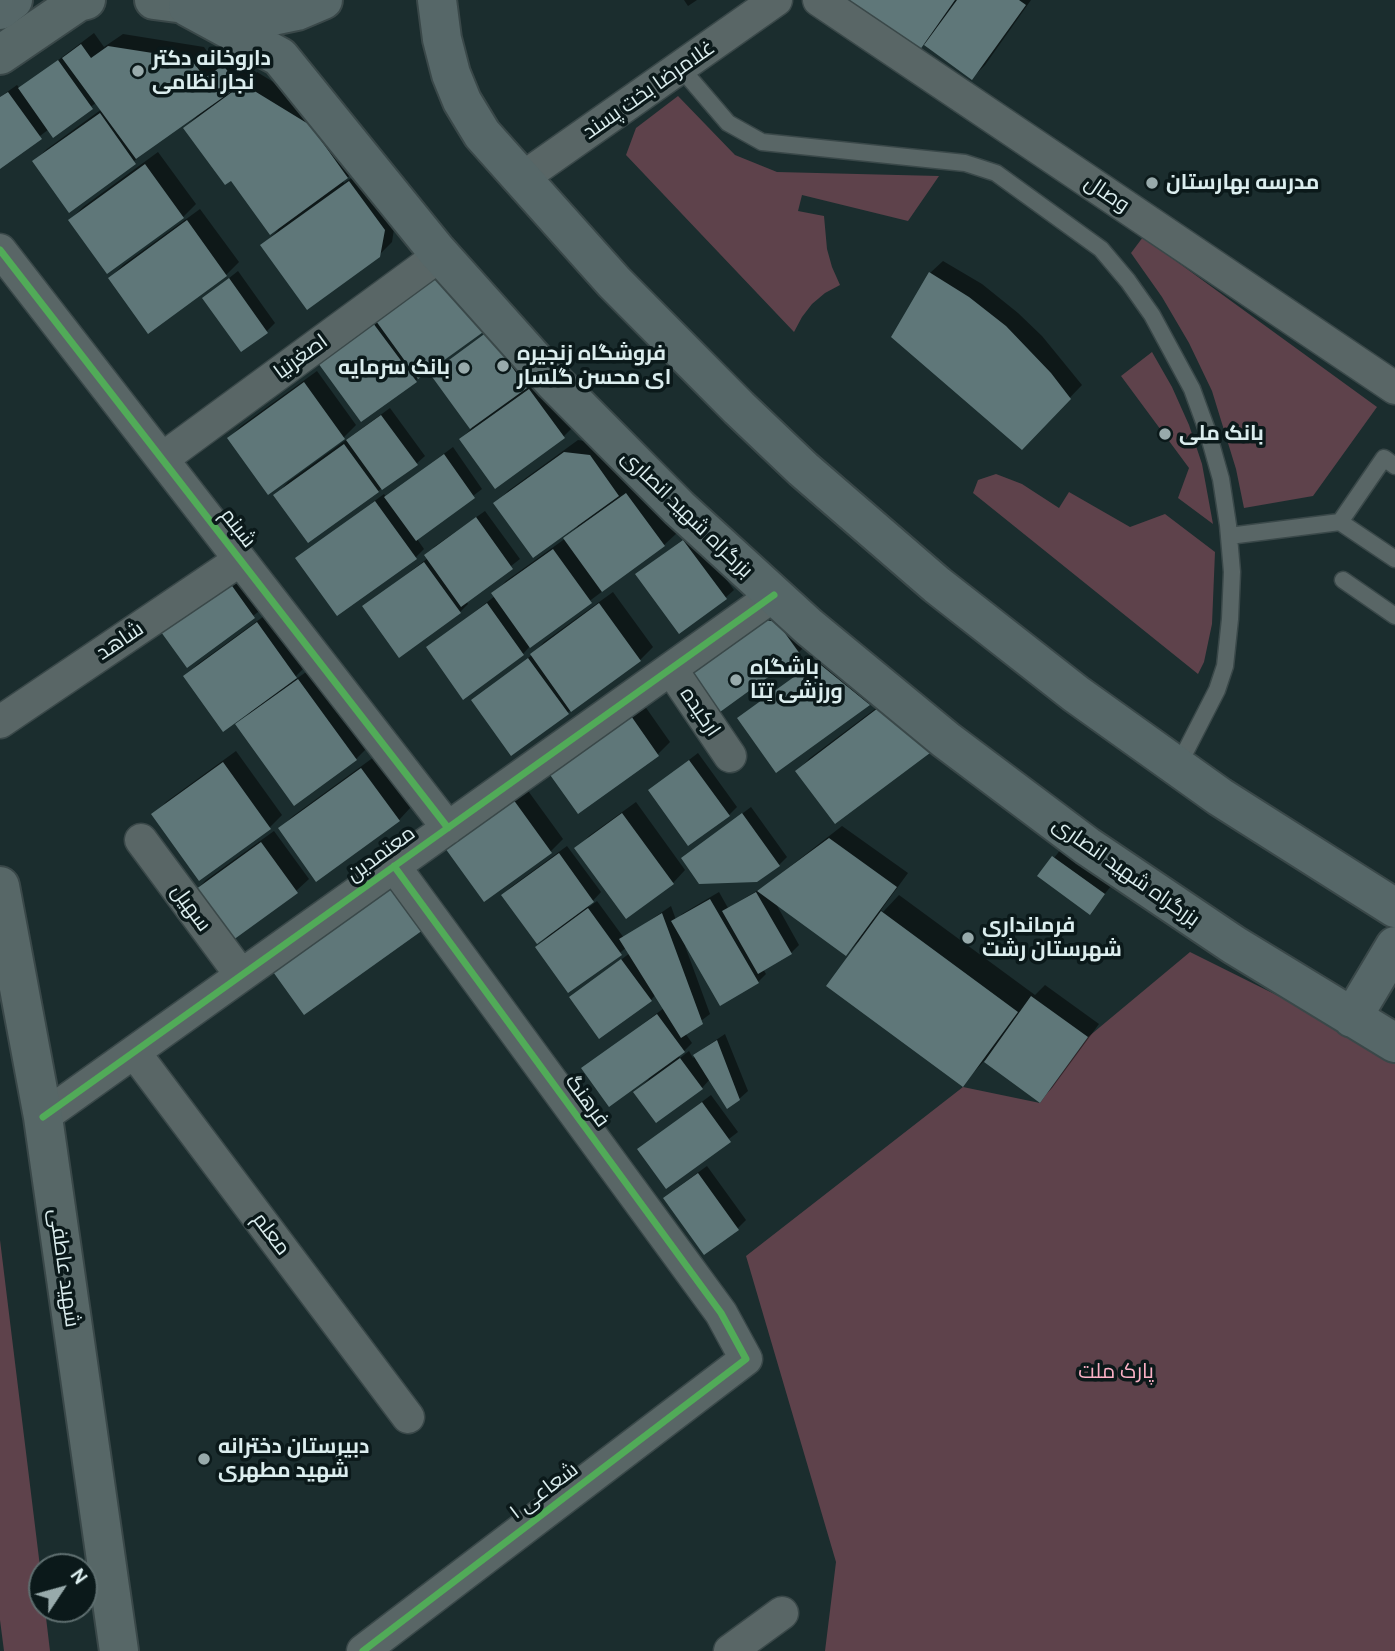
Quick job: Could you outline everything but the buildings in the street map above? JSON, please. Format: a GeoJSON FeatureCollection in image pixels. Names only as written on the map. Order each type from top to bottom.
{"type":"FeatureCollection","features":[{"type":"Feature","properties":{"kind":"main road"},"geometry":{"type":"LineString","coordinates":[[0,10],[13,0]]}},
{"type":"Feature","properties":{"kind":"main road"},"geometry":{"type":"LineString","coordinates":[[0,55],[78,2],[86,0]]}},
{"type":"Feature","properties":{"kind":"main road"},"geometry":{"type":"LineString","coordinates":[[173,2],[212,14],[248,18],[285,14],[323,0]]}},
{"type":"Feature","properties":{"kind":"main road"},"geometry":{"type":"LineString","coordinates":[[437,0],[447,60],[462,101],[482,134],[614,282],[803,469],[937,585],[1177,768],[1294,846],[1395,908]]}},
{"type":"Feature","properties":{"kind":"main road","name":"بزرگراه شهید انصاری"},"geometry":{"type":"LineString","coordinates":[[173,2],[280,57],[440,256],[545,373],[615,446],[819,635],[946,740],[1087,846],[1234,946],[1395,1043]]}},
{"type":"Feature","properties":{"kind":"main road","name":"شهید عاطفی"},"geometry":{"type":"LineString","coordinates":[[0,886],[43,1117],[119,1651]]}},
{"type":"Feature","properties":{"kind":"main road"},"geometry":{"type":"LineString","coordinates":[[1352,1018],[1395,946]]}},
{"type":"Feature","properties":{"kind":"street","name":"غلامرضا بخت پسند"},"geometry":{"type":"LineString","coordinates":[[521,179],[776,0]]}},
{"type":"Feature","properties":{"kind":"street","name":"وصال"},"geometry":{"type":"LineString","coordinates":[[819,0],[1395,388]]}},
{"type":"Feature","properties":{"kind":"street","name":"شبنم"},"geometry":{"type":"LineString","coordinates":[[0,250],[448,828]]}},
{"type":"Feature","properties":{"kind":"street","name":"اصغرنیا"},"geometry":{"type":"LineString","coordinates":[[162,459],[440,256]]}},
{"type":"Feature","properties":{"kind":"street","name":"شاهد"},"geometry":{"type":"LineString","coordinates":[[0,722],[240,560]]}},
{"type":"Feature","properties":{"kind":"street","name":"معتمدین"},"geometry":{"type":"LineString","coordinates":[[43,1117],[774,595]]}},
{"type":"Feature","properties":{"kind":"street","name":"ارکیده"},"geometry":{"type":"LineString","coordinates":[[671,669],[730,756]]}},
{"type":"Feature","properties":{"kind":"street","name":"سهیل"},"geometry":{"type":"LineString","coordinates":[[141,840],[241,975]]}},
{"type":"Feature","properties":{"kind":"street","name":"فرهنگ"},"geometry":{"type":"LineString","coordinates":[[394,866],[721,1312],[746,1360]]}},
{"type":"Feature","properties":{"kind":"street","name":"معلم"},"geometry":{"type":"LineString","coordinates":[[134,1052],[408,1417]]}},
{"type":"Feature","properties":{"kind":"street","name":"شعاعی ۱"},"geometry":{"type":"LineString","coordinates":[[363,1651],[746,1360]]}},
{"type":"Feature","properties":{"kind":"street"},"geometry":{"type":"LineString","coordinates":[[730,1651],[782,1614]]}},
{"type":"Feature","properties":{"kind":"lane"},"geometry":{"type":"LineString","coordinates":[[680,67],[728,123],[762,142],[965,163],[996,173],[1101,249],[1152,315],[1192,389],[1208,433],[1220,479],[1232,572],[1225,666],[1217,690],[1177,768]]}},
{"type":"Feature","properties":{"kind":"lane"},"geometry":{"type":"LineString","coordinates":[[1340,522],[1384,458],[1395,466]]}},
{"type":"Feature","properties":{"kind":"lane"},"geometry":{"type":"LineString","coordinates":[[1229,536],[1340,522],[1395,559]]}},
{"type":"Feature","properties":{"kind":"lane"},"geometry":{"type":"LineString","coordinates":[[1343,580],[1395,616]]}},
{"type":"Feature","properties":{"kind":"green space"},"geometry":{"type":"Polygon","coordinates":[[[678,96],[735,155],[777,172],[939,176],[908,221],[802,195],[798,211],[824,216],[827,249],[840,285],[812,304],[794,332],[626,155],[636,128],[678,96]]]}},
{"type":"Feature","properties":{"kind":"green space"},"geometry":{"type":"Polygon","coordinates":[[[1143,237],[1377,407],[1313,496],[1244,508],[1236,469],[1212,391],[1189,343],[1162,297],[1131,253],[1143,237]]]}},
{"type":"Feature","properties":{"kind":"green space"},"geometry":{"type":"Polygon","coordinates":[[[1152,352],[1189,425],[1202,464],[1213,524],[1178,498],[1189,468],[1121,376],[1152,352]]]}},
{"type":"Feature","properties":{"kind":"green space"},"geometry":{"type":"Polygon","coordinates":[[[996,474],[1022,484],[1059,508],[1069,492],[1130,527],[1165,514],[1215,552],[1212,624],[1204,662],[1198,674],[973,493],[978,480],[996,474]]]}},
{"type":"Feature","properties":{"kind":"green space","name":"پارک ملت"},"geometry":{"type":"Polygon","coordinates":[[[1190,952],[1395,1054],[1395,1651],[825,1651],[836,1562],[746,1256],[963,1087],[1040,1103],[1088,1037],[1190,952]]]}},
{"type":"Feature","properties":{"kind":"green space"},"geometry":{"type":"Polygon","coordinates":[[[0,1240],[38,1553],[28,1553],[28,1623],[47,1623],[50,1651],[4,1651],[0,1620],[0,1240]]]}},
{"type":"Feature","properties":{"kind":"cycle path"},"geometry":{"type":"LineString","coordinates":[[0,250],[448,828]]}},
{"type":"Feature","properties":{"kind":"cycle path"},"geometry":{"type":"LineString","coordinates":[[43,1117],[774,595]]}},
{"type":"Feature","properties":{"kind":"cycle path"},"geometry":{"type":"LineString","coordinates":[[363,1651],[746,1359],[721,1313],[394,866]]}},
{"type":"Feature","properties":{"kind":"place","name":"داروخانه دکتر نجار نظامی"},"geometry":{"type":"Point","coordinates":[138,71]}},
{"type":"Feature","properties":{"kind":"place","name":"مدرسه بهارستان"},"geometry":{"type":"Point","coordinates":[1152,183]}},
{"type":"Feature","properties":{"kind":"place","name":"فروشگاه زنجیره ای محسن گلسار"},"geometry":{"type":"Point","coordinates":[503,366]}},
{"type":"Feature","properties":{"kind":"place","name":"بانک سرمایه"},"geometry":{"type":"Point","coordinates":[464,368]}},
{"type":"Feature","properties":{"kind":"place","name":"بانک ملی"},"geometry":{"type":"Point","coordinates":[1165,434]}},
{"type":"Feature","properties":{"kind":"place","name":"باشگاه ورزشی تِتا"},"geometry":{"type":"Point","coordinates":[736,680]}},
{"type":"Feature","properties":{"kind":"place","name":"فرمانداری شهرستان رشت"},"geometry":{"type":"Point","coordinates":[968,938]}},
{"type":"Feature","properties":{"kind":"place","name":"دبیرستان دخترانه شهید مطهری"},"geometry":{"type":"Point","coordinates":[204,1459]}}]}
